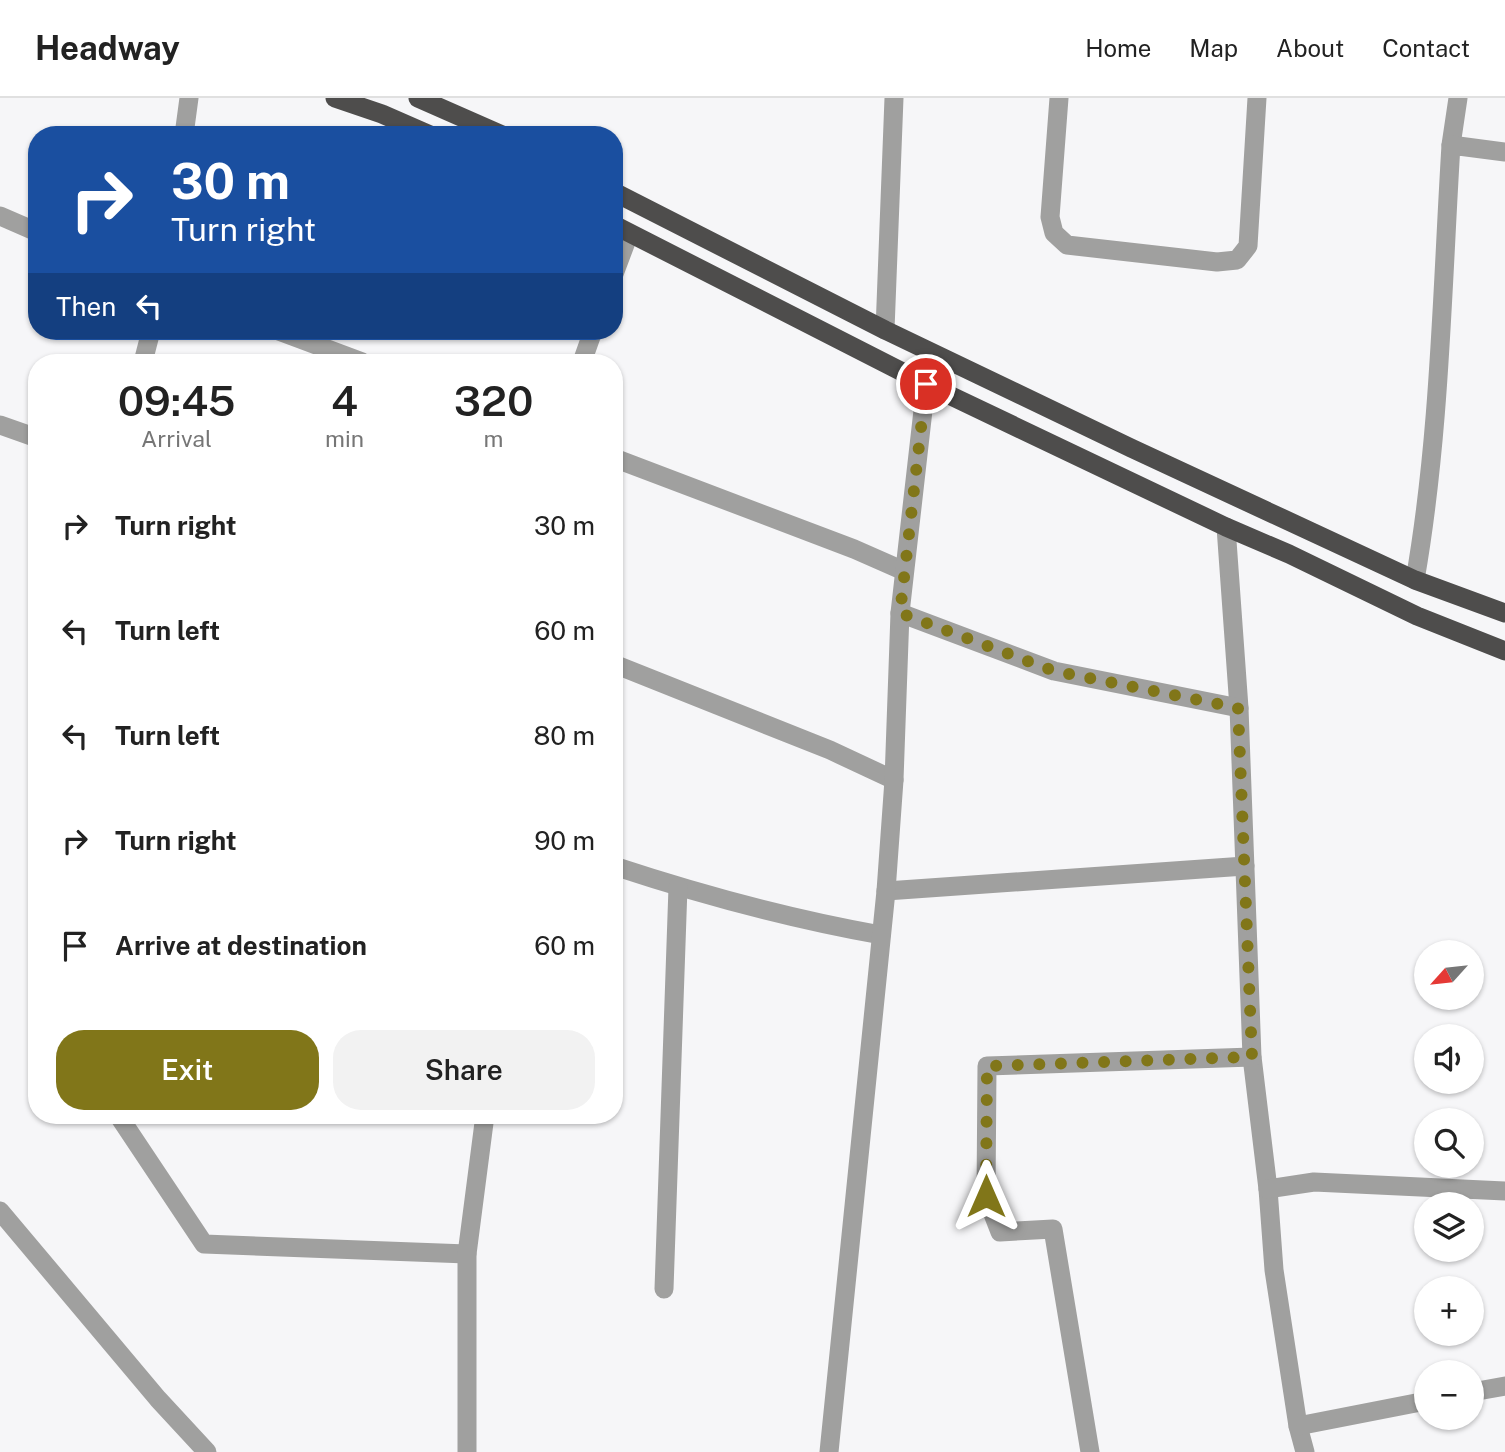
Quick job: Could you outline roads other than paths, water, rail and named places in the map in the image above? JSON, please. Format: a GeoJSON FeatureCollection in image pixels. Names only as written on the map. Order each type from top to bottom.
{"type":"FeatureCollection","features":[{"type":"Feature","properties":{"kind":"highway"},"geometry":{"type":"LineString","coordinates":[[335,98],[409,126]]}},
{"type":"Feature","properties":{"kind":"highway"},"geometry":{"type":"LineString","coordinates":[[418,98],[482,126]]}},
{"type":"Feature","properties":{"kind":"highway"},"geometry":{"type":"LineString","coordinates":[[623,197],[885,330],[1143,454],[1415,580],[1505,613]]}},
{"type":"Feature","properties":{"kind":"highway"},"geometry":{"type":"LineString","coordinates":[[623,230],[926,384],[1417,616],[1505,651]]}},
{"type":"Feature","properties":{"kind":"street"},"geometry":{"type":"LineString","coordinates":[[185,126],[189,98]]}},
{"type":"Feature","properties":{"kind":"street"},"geometry":{"type":"LineString","coordinates":[[885,330],[894,98]]}},
{"type":"Feature","properties":{"kind":"street"},"geometry":{"type":"LineString","coordinates":[[1059,98],[1050,217],[1054,233],[1067,245],[1217,262],[1237,260],[1248,246],[1257,98]]}},
{"type":"Feature","properties":{"kind":"street"},"geometry":{"type":"LineString","coordinates":[[1415,580],[1427,514],[1433,451],[1451,145],[1458,98]]}},
{"type":"Feature","properties":{"kind":"street"},"geometry":{"type":"LineString","coordinates":[[1451,145],[1505,152]]}},
{"type":"Feature","properties":{"kind":"street"},"geometry":{"type":"LineString","coordinates":[[0,216],[28,228]]}},
{"type":"Feature","properties":{"kind":"street"},"geometry":{"type":"LineString","coordinates":[[303,340],[341,354]]}},
{"type":"Feature","properties":{"kind":"street"},"geometry":{"type":"LineString","coordinates":[[829,1452],[886,891],[894,780],[900,613],[926,384]]}},
{"type":"Feature","properties":{"kind":"street"},"geometry":{"type":"LineString","coordinates":[[0,425],[28,435]]}},
{"type":"Feature","properties":{"kind":"street"},"geometry":{"type":"LineString","coordinates":[[623,461],[854,549],[904,571]]}},
{"type":"Feature","properties":{"kind":"street"},"geometry":{"type":"LineString","coordinates":[[1226,527],[1238,708],[1252,1057],[1268,1189],[1274,1270],[1298,1426],[1305,1452]]}},
{"type":"Feature","properties":{"kind":"street"},"geometry":{"type":"LineString","coordinates":[[900,613],[1054,671],[1238,708]]}},
{"type":"Feature","properties":{"kind":"street"},"geometry":{"type":"LineString","coordinates":[[623,668],[830,750],[894,780]]}},
{"type":"Feature","properties":{"kind":"street"},"geometry":{"type":"LineString","coordinates":[[886,891],[1245,866]]}},
{"type":"Feature","properties":{"kind":"street"},"geometry":{"type":"LineString","coordinates":[[623,869],[678,887],[830,926],[881,935]]}},
{"type":"Feature","properties":{"kind":"street"},"geometry":{"type":"LineString","coordinates":[[664,1289],[678,887]]}},
{"type":"Feature","properties":{"kind":"street"},"geometry":{"type":"LineString","coordinates":[[1090,1452],[1053,1229],[1000,1231],[986,1196],[987,1066],[1252,1057]]}},
{"type":"Feature","properties":{"kind":"street"},"geometry":{"type":"LineString","coordinates":[[124,1124],[204,1244],[467,1254]]}},
{"type":"Feature","properties":{"kind":"street"},"geometry":{"type":"LineString","coordinates":[[467,1452],[467,1254],[484,1124]]}},
{"type":"Feature","properties":{"kind":"street"},"geometry":{"type":"LineString","coordinates":[[1268,1189],[1314,1182],[1505,1191]]}},
{"type":"Feature","properties":{"kind":"street"},"geometry":{"type":"LineString","coordinates":[[0,1212],[158,1399],[207,1452]]}},
{"type":"Feature","properties":{"kind":"street"},"geometry":{"type":"LineString","coordinates":[[1484,1390],[1505,1386]]}},
{"type":"Feature","properties":{"kind":"street"},"geometry":{"type":"LineString","coordinates":[[1298,1426],[1414,1403]]}}]}
